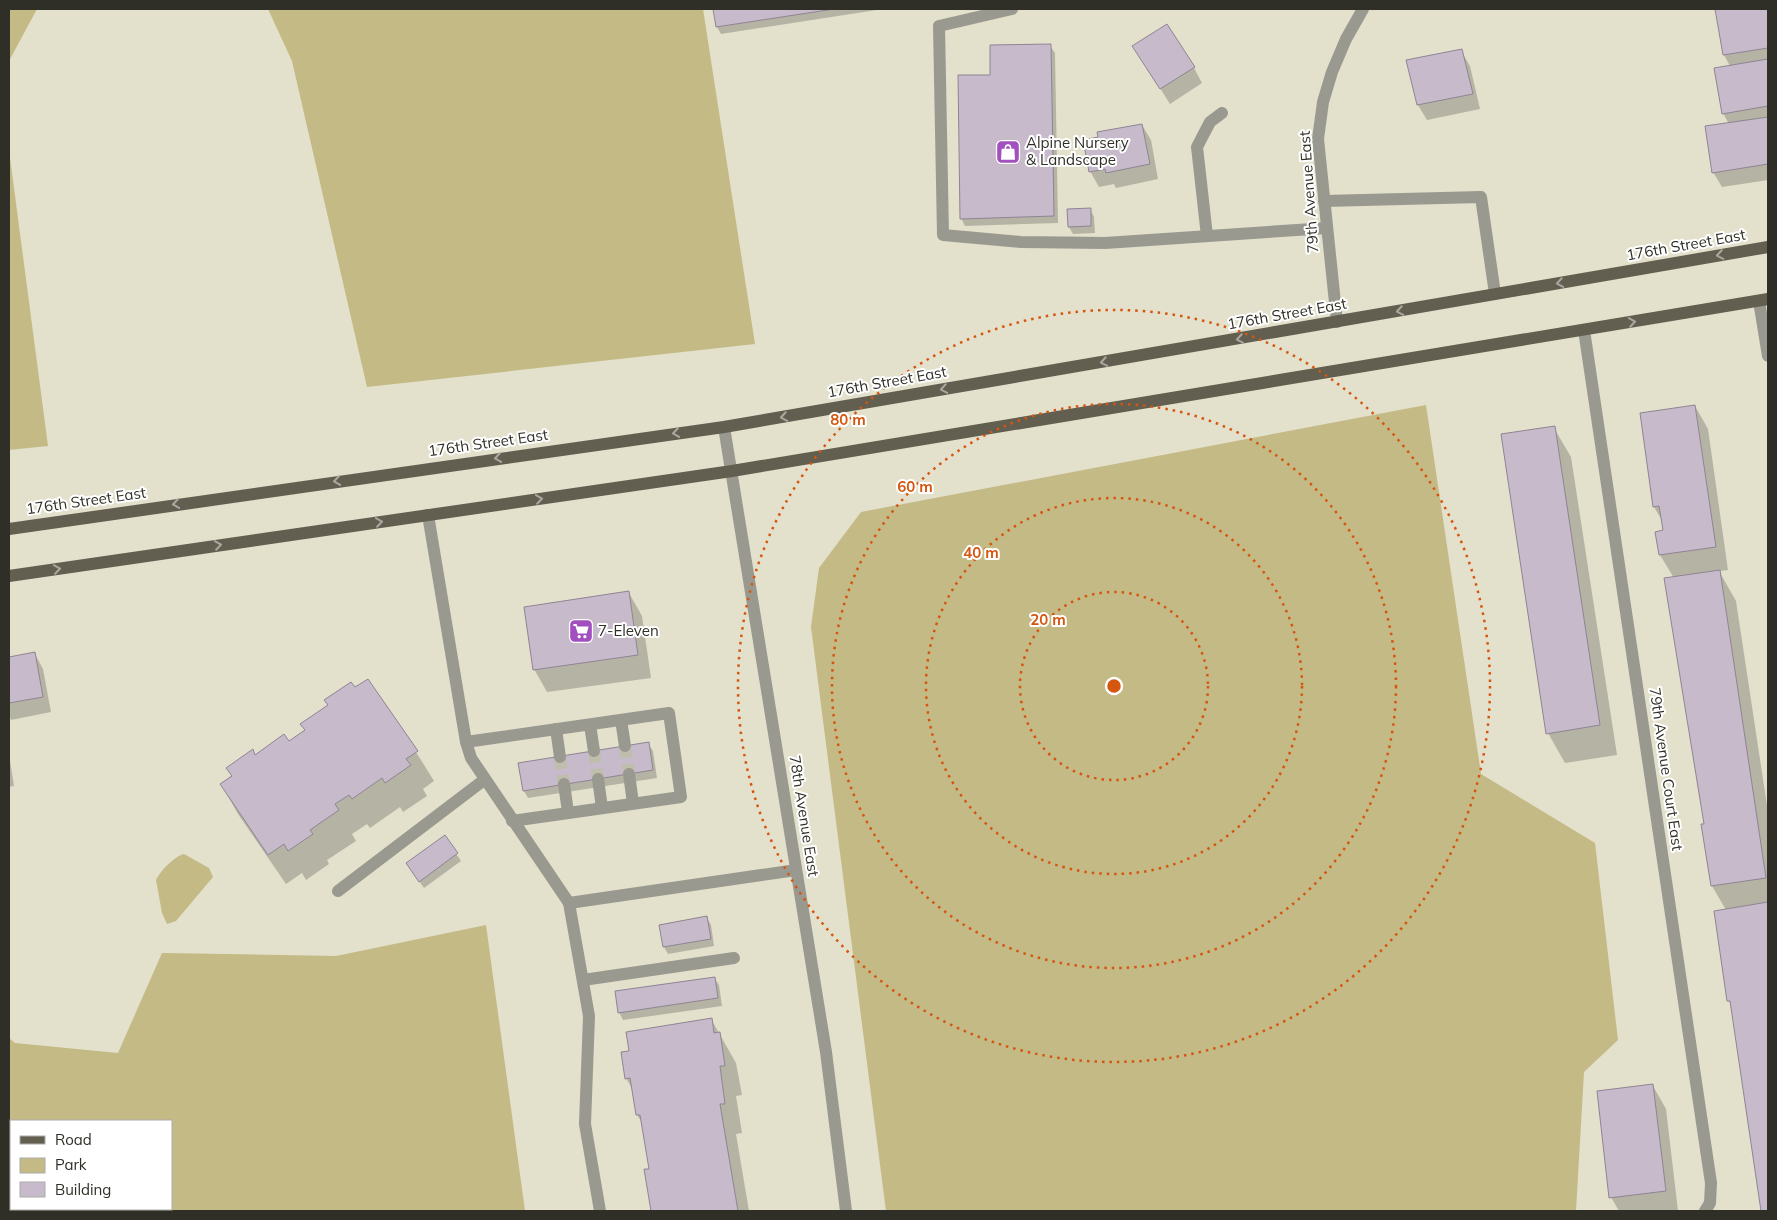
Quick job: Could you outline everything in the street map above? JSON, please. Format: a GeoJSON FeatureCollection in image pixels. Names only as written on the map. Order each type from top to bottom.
{"type":"FeatureCollection","features":[{"type":"Feature","properties":{"kind":"main road","name":"176th Street East"},"geometry":{"type":"LineString","coordinates":[[9,529],[724,426],[1768,247]]}},
{"type":"Feature","properties":{"kind":"main road"},"geometry":{"type":"LineString","coordinates":[[9,576],[732,471],[1764,300]]}},
{"type":"Feature","properties":{"kind":"street"},"geometry":{"type":"LineString","coordinates":[[1012,9],[939,26],[943,235],[1020,242],[1105,243],[1327,228]]}},
{"type":"Feature","properties":{"kind":"street","name":"79th Avenue East"},"geometry":{"type":"LineString","coordinates":[[1337,322],[1318,139],[1323,102],[1346,39],[1363,9]]}},
{"type":"Feature","properties":{"kind":"street"},"geometry":{"type":"LineString","coordinates":[[1206,236],[1197,147],[1210,122],[1222,113]]}},
{"type":"Feature","properties":{"kind":"street"},"geometry":{"type":"LineString","coordinates":[[1324,201],[1481,197],[1495,294]]}},
{"type":"Feature","properties":{"kind":"street"},"geometry":{"type":"LineString","coordinates":[[1764,300],[1768,356]]}},
{"type":"Feature","properties":{"kind":"street","name":"79th Avenue Court East"},"geometry":{"type":"LineString","coordinates":[[1584,330],[1711,1183],[1710,1203],[1705,1211]]}},
{"type":"Feature","properties":{"kind":"street","name":"78th Avenue East"},"geometry":{"type":"LineString","coordinates":[[724,426],[826,1052],[846,1211]]}},
{"type":"Feature","properties":{"kind":"street"},"geometry":{"type":"LineString","coordinates":[[428,515],[466,742],[471,758],[484,780],[569,903],[589,1016],[585,1124],[600,1211]]}},
{"type":"Feature","properties":{"kind":"street"},"geometry":{"type":"LineString","coordinates":[[466,742],[669,713],[680,797],[512,821]]}},
{"type":"Feature","properties":{"kind":"street"},"geometry":{"type":"LineString","coordinates":[[621,720],[625,746]]}},
{"type":"Feature","properties":{"kind":"street"},"geometry":{"type":"LineString","coordinates":[[590,725],[594,751]]}},
{"type":"Feature","properties":{"kind":"street"},"geometry":{"type":"LineString","coordinates":[[556,729],[560,756]]}},
{"type":"Feature","properties":{"kind":"street"},"geometry":{"type":"LineString","coordinates":[[629,774],[633,803]]}},
{"type":"Feature","properties":{"kind":"street"},"geometry":{"type":"LineString","coordinates":[[598,779],[602,808]]}},
{"type":"Feature","properties":{"kind":"street"},"geometry":{"type":"LineString","coordinates":[[338,891],[484,780]]}},
{"type":"Feature","properties":{"kind":"street"},"geometry":{"type":"LineString","coordinates":[[564,784],[568,812]]}},
{"type":"Feature","properties":{"kind":"street"},"geometry":{"type":"LineString","coordinates":[[569,903],[796,870]]}},
{"type":"Feature","properties":{"kind":"street"},"geometry":{"type":"LineString","coordinates":[[583,980],[734,958]]}},
{"type":"Feature","properties":{"kind":"green space"},"geometry":{"type":"Polygon","coordinates":[[[9,9],[37,9],[9,61],[9,9]]]}},
{"type":"Feature","properties":{"kind":"green space"},"geometry":{"type":"Polygon","coordinates":[[[268,9],[703,9],[755,344],[367,387],[292,61],[268,9]]]}},
{"type":"Feature","properties":{"kind":"green space"},"geometry":{"type":"Polygon","coordinates":[[[9,150],[48,446],[9,450],[9,150]]]}},
{"type":"Feature","properties":{"kind":"green space"},"geometry":{"type":"Polygon","coordinates":[[[1426,405],[1481,774],[1595,843],[1618,1040],[1584,1072],[1576,1211],[886,1211],[811,627],[819,568],[861,512],[1426,405]]]}},
{"type":"Feature","properties":{"kind":"green space"},"geometry":{"type":"Polygon","coordinates":[[[184,854],[209,868],[213,877],[176,921],[167,924],[162,913],[156,880],[168,864],[184,854]]]}},
{"type":"Feature","properties":{"kind":"green space"},"geometry":{"type":"Polygon","coordinates":[[[486,925],[525,1211],[9,1211],[9,1038],[15,1043],[118,1053],[162,953],[336,956],[486,925]]]}},
{"type":"Feature","properties":{"kind":"building"},"geometry":{"type":"Polygon","coordinates":[[[713,9],[834,9],[716,27],[713,9]]]}},
{"type":"Feature","properties":{"kind":"building"},"geometry":{"type":"Polygon","coordinates":[[[1715,9],[1768,9],[1768,48],[1723,55],[1715,9]]]}},
{"type":"Feature","properties":{"kind":"building"},"geometry":{"type":"Polygon","coordinates":[[[1167,24],[1195,67],[1160,89],[1132,46],[1167,24]]]}},
{"type":"Feature","properties":{"kind":"building"},"geometry":{"type":"Polygon","coordinates":[[[1051,44],[1054,216],[960,219],[958,75],[990,75],[990,45],[1051,44]]]}},
{"type":"Feature","properties":{"kind":"building"},"geometry":{"type":"Polygon","coordinates":[[[1462,49],[1473,94],[1417,105],[1406,60],[1462,49]]]}},
{"type":"Feature","properties":{"kind":"building"},"geometry":{"type":"Polygon","coordinates":[[[1768,59],[1768,106],[1722,114],[1714,68],[1768,59]]]}},
{"type":"Feature","properties":{"kind":"building"},"geometry":{"type":"Polygon","coordinates":[[[1768,117],[1768,164],[1712,173],[1705,126],[1768,117]]]}},
{"type":"Feature","properties":{"kind":"building"},"geometry":{"type":"Polygon","coordinates":[[[1142,124],[1150,164],[1106,173],[1105,169],[1089,172],[1083,140],[1098,137],[1097,132],[1142,124]]]}},
{"type":"Feature","properties":{"kind":"building"},"geometry":{"type":"Polygon","coordinates":[[[1091,208],[1091,226],[1068,227],[1067,209],[1091,208]]]}},
{"type":"Feature","properties":{"kind":"building"},"geometry":{"type":"Polygon","coordinates":[[[1695,405],[1716,547],[1659,555],[1655,532],[1663,530],[1659,506],[1653,507],[1640,413],[1695,405]]]}},
{"type":"Feature","properties":{"kind":"building"},"geometry":{"type":"Polygon","coordinates":[[[1555,426],[1600,725],[1546,734],[1501,434],[1555,426]]]}},
{"type":"Feature","properties":{"kind":"building"},"geometry":{"type":"Polygon","coordinates":[[[1720,570],[1766,878],[1711,886],[1701,824],[1704,824],[1664,578],[1720,570]]]}},
{"type":"Feature","properties":{"kind":"building","name":"7-Eleven"},"geometry":{"type":"Polygon","coordinates":[[[629,591],[638,655],[533,670],[524,607],[629,591]]]}},
{"type":"Feature","properties":{"kind":"building"},"geometry":{"type":"Polygon","coordinates":[[[35,652],[43,697],[9,703],[9,657],[35,652]]]}},
{"type":"Feature","properties":{"kind":"building"},"geometry":{"type":"Polygon","coordinates":[[[368,679],[418,751],[406,759],[411,765],[385,783],[382,778],[352,799],[349,795],[335,804],[339,810],[310,830],[313,834],[288,851],[284,844],[268,855],[220,784],[232,776],[226,768],[253,749],[255,755],[284,734],[289,741],[305,730],[300,724],[328,705],[324,700],[351,682],[355,687],[368,679]]]}},
{"type":"Feature","properties":{"kind":"building"},"geometry":{"type":"Polygon","coordinates":[[[649,742],[653,770],[523,791],[518,763],[649,742]]]}},
{"type":"Feature","properties":{"kind":"building"},"geometry":{"type":"Polygon","coordinates":[[[445,835],[458,853],[419,882],[406,863],[445,835]]]}},
{"type":"Feature","properties":{"kind":"building"},"geometry":{"type":"Polygon","coordinates":[[[1768,902],[1768,1211],[1761,1211],[1730,1001],[1727,1001],[1714,911],[1768,902]]]}},
{"type":"Feature","properties":{"kind":"building"},"geometry":{"type":"Polygon","coordinates":[[[707,916],[711,939],[663,947],[659,925],[707,916]]]}},
{"type":"Feature","properties":{"kind":"building"},"geometry":{"type":"Polygon","coordinates":[[[715,977],[718,998],[618,1013],[615,991],[715,977]]]}},
{"type":"Feature","properties":{"kind":"building"},"geometry":{"type":"Polygon","coordinates":[[[712,1018],[714,1033],[720,1032],[725,1066],[720,1066],[725,1104],[720,1104],[738,1211],[651,1211],[644,1169],[649,1169],[640,1115],[636,1115],[630,1078],[625,1079],[621,1052],[629,1051],[626,1032],[712,1018]]]}},
{"type":"Feature","properties":{"kind":"building"},"geometry":{"type":"Polygon","coordinates":[[[1653,1084],[1666,1191],[1609,1198],[1597,1091],[1653,1084]]]}},
{"type":"Feature","properties":{"kind":"tunnel"},"geometry":{"type":"LineString","coordinates":[[625,746],[629,774]]}},
{"type":"Feature","properties":{"kind":"tunnel"},"geometry":{"type":"LineString","coordinates":[[594,751],[598,779]]}},
{"type":"Feature","properties":{"kind":"tunnel"},"geometry":{"type":"LineString","coordinates":[[560,757],[564,784]]}},
{"type":"Feature","properties":{"kind":"place","name":"Alpine Nursery & Landscape"},"geometry":{"type":"Point","coordinates":[1008,152]}},
{"type":"Feature","properties":{"kind":"place","name":"7-Eleven"},"geometry":{"type":"Point","coordinates":[581,631]}}]}
